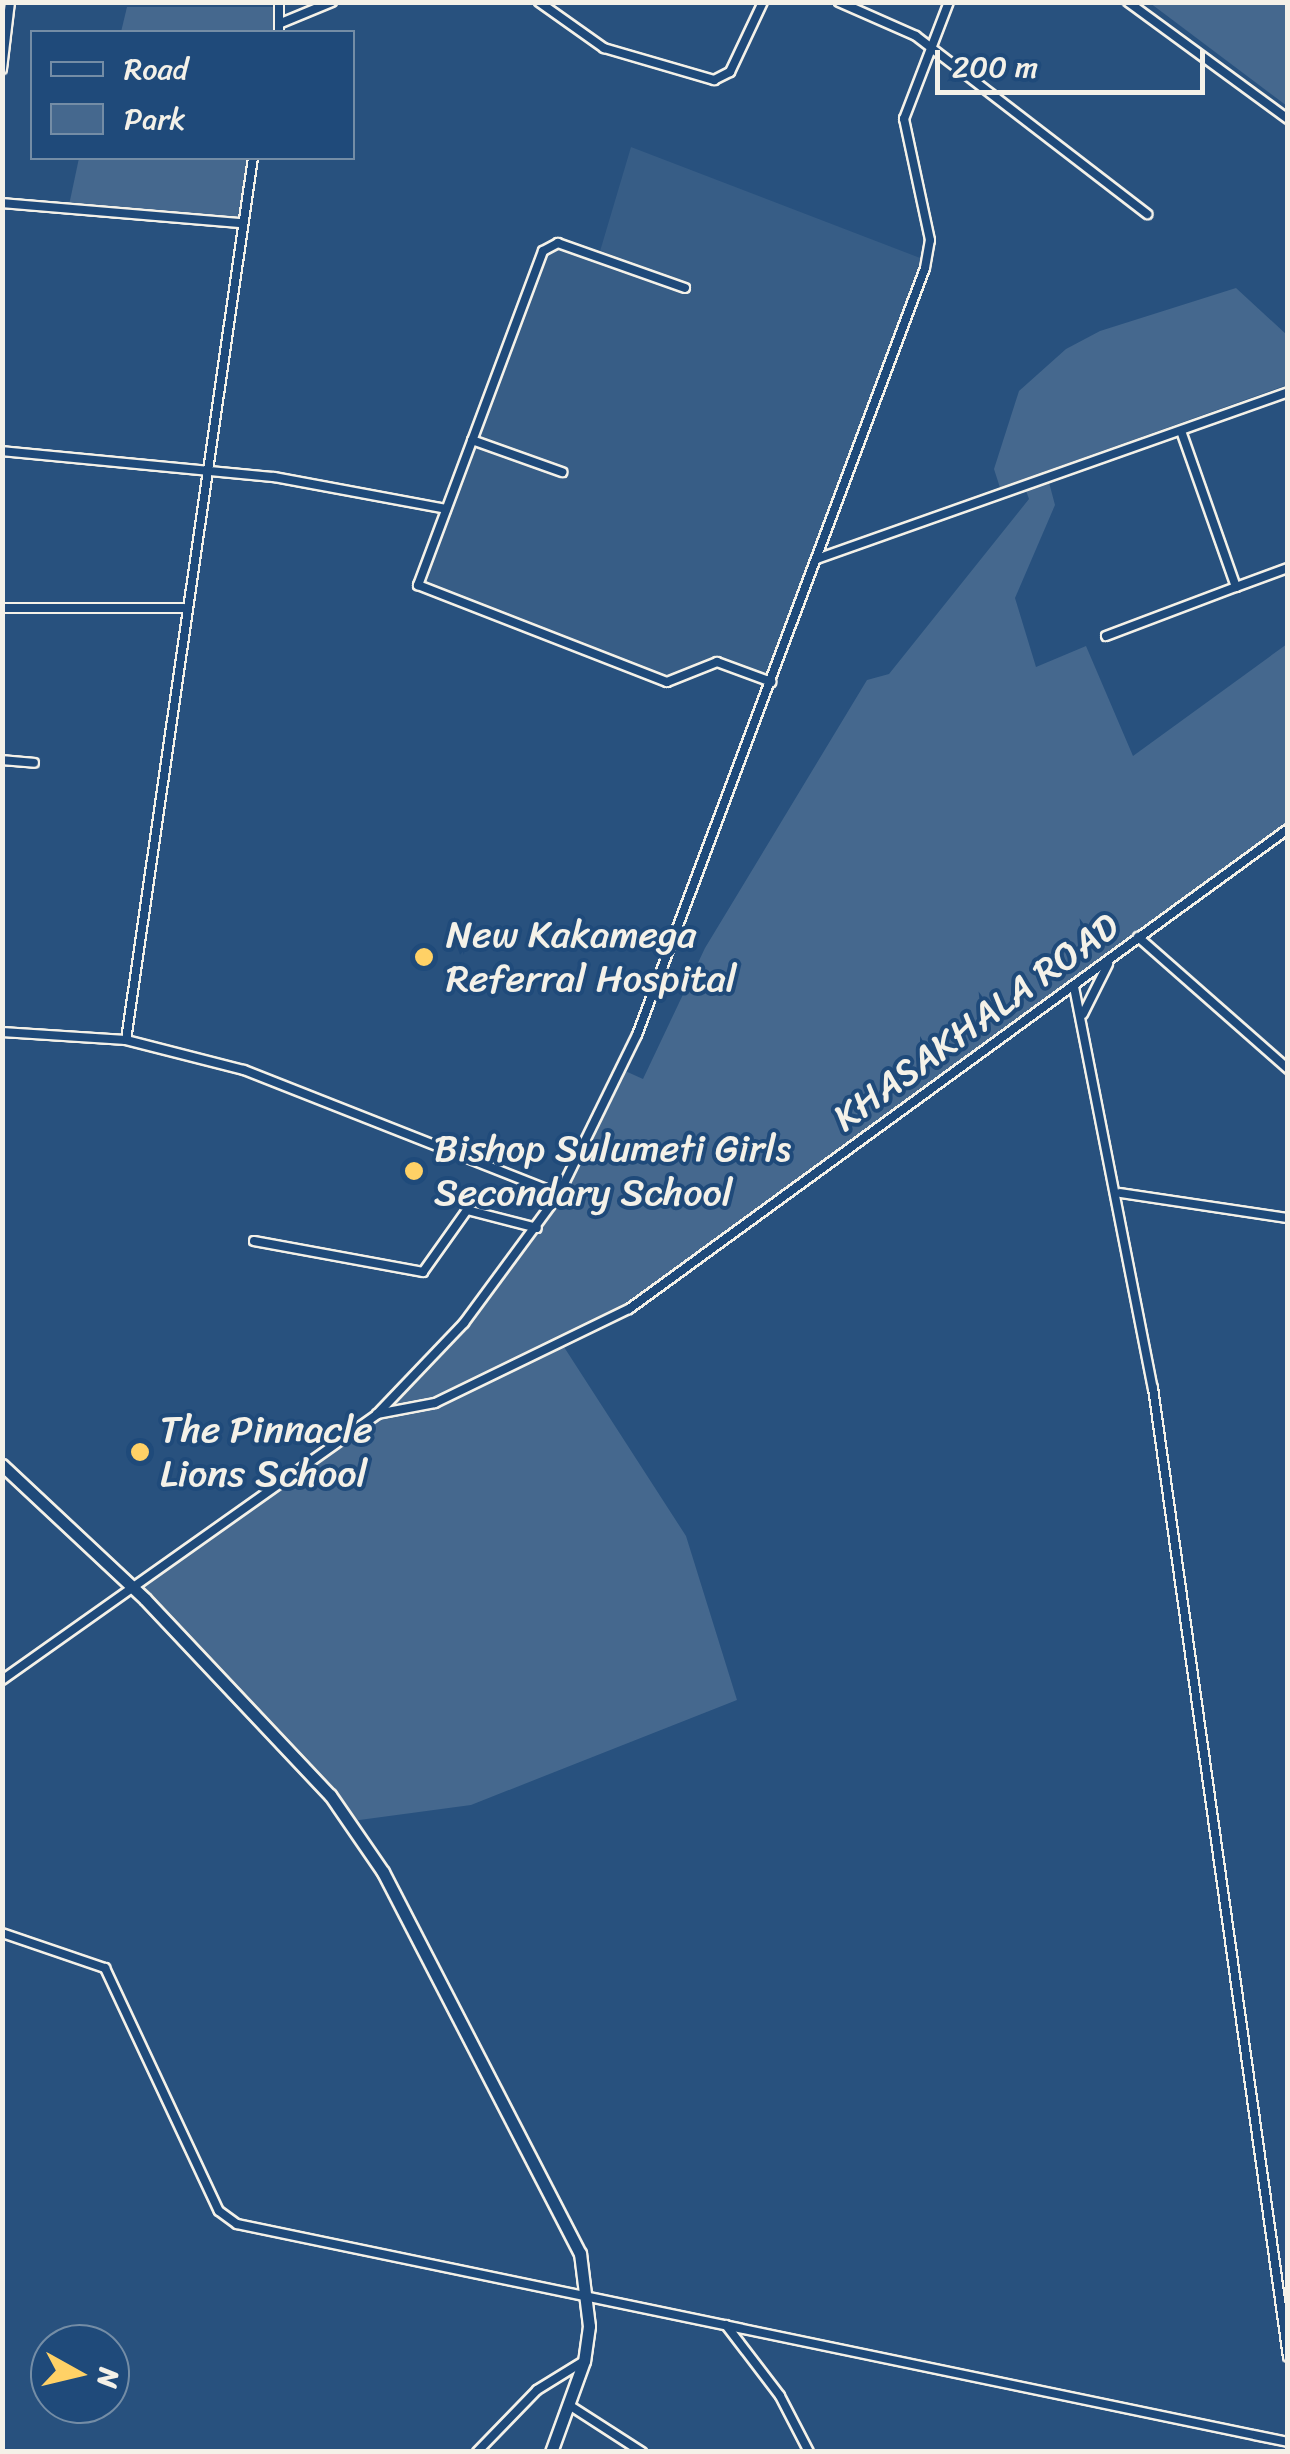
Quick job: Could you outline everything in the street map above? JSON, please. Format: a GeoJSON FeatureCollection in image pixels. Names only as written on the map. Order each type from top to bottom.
{"type":"FeatureCollection","features":[{"type":"Feature","properties":{"kind":"main road"},"geometry":{"type":"LineString","coordinates":[[2,1465],[134,1589],[352,1822],[556,2196],[587,2292],[584,2361],[551,2452]]}},
{"type":"Feature","properties":{"kind":"street"},"geometry":{"type":"LineString","coordinates":[[2,69],[10,2]]}},
{"type":"Feature","properties":{"kind":"street"},"geometry":{"type":"LineString","coordinates":[[279,2],[280,28],[332,2]]}},
{"type":"Feature","properties":{"kind":"street"},"geometry":{"type":"LineString","coordinates":[[539,2],[604,48],[714,80],[730,72],[763,2]]}},
{"type":"Feature","properties":{"kind":"street"},"geometry":{"type":"LineString","coordinates":[[839,2],[852,5],[931,48],[1147,214]]}},
{"type":"Feature","properties":{"kind":"street"},"geometry":{"type":"LineString","coordinates":[[2,1680],[377,1414],[464,1323],[559,1194],[637,1035],[818,559],[929,250],[904,136],[949,2]]}},
{"type":"Feature","properties":{"kind":"street"},"geometry":{"type":"LineString","coordinates":[[1128,2],[1288,119]]}},
{"type":"Feature","properties":{"kind":"street"},"geometry":{"type":"LineString","coordinates":[[126,1040],[202,471],[253,160]]}},
{"type":"Feature","properties":{"kind":"street"},"geometry":{"type":"LineString","coordinates":[[2,203],[241,223]]}},
{"type":"Feature","properties":{"kind":"street"},"geometry":{"type":"LineString","coordinates":[[686,288],[549,246],[418,585],[667,682],[717,662],[771,682]]}},
{"type":"Feature","properties":{"kind":"street"},"geometry":{"type":"LineString","coordinates":[[818,559],[1288,392]]}},
{"type":"Feature","properties":{"kind":"street"},"geometry":{"type":"LineString","coordinates":[[1181,431],[1236,587]]}},
{"type":"Feature","properties":{"kind":"street"},"geometry":{"type":"LineString","coordinates":[[472,440],[562,472]]}},
{"type":"Feature","properties":{"kind":"street"},"geometry":{"type":"LineString","coordinates":[[2,451],[202,471],[446,509]]}},
{"type":"Feature","properties":{"kind":"street"},"geometry":{"type":"LineString","coordinates":[[1106,636],[1288,568]]}},
{"type":"Feature","properties":{"kind":"street"},"geometry":{"type":"LineString","coordinates":[[2,608],[184,608]]}},
{"type":"Feature","properties":{"kind":"street"},"geometry":{"type":"LineString","coordinates":[[2,760],[34,763]]}},
{"type":"Feature","properties":{"kind":"street","name":"KHASAKHALA ROAD"},"geometry":{"type":"LineString","coordinates":[[377,1414],[435,1403],[629,1309],[1288,829]]}},
{"type":"Feature","properties":{"kind":"street"},"geometry":{"type":"LineString","coordinates":[[1138,937],[1288,1068]]}},
{"type":"Feature","properties":{"kind":"street"},"geometry":{"type":"LineString","coordinates":[[1083,1014],[1110,960]]}},
{"type":"Feature","properties":{"kind":"street"},"geometry":{"type":"LineString","coordinates":[[1074,987],[1120,1193],[1288,2357]]}},
{"type":"Feature","properties":{"kind":"street"},"geometry":{"type":"LineString","coordinates":[[2,1032],[126,1040],[244,1070],[559,1194]]}},
{"type":"Feature","properties":{"kind":"street"},"geometry":{"type":"LineString","coordinates":[[1120,1193],[1288,1218]]}},
{"type":"Feature","properties":{"kind":"street"},"geometry":{"type":"LineString","coordinates":[[254,1241],[423,1272],[467,1210],[537,1228]]}},
{"type":"Feature","properties":{"kind":"street"},"geometry":{"type":"LineString","coordinates":[[2,1933],[105,1968],[230,2221],[587,2292],[726,2325],[1283,2441],[1278,2452]]}},
{"type":"Feature","properties":{"kind":"street"},"geometry":{"type":"LineString","coordinates":[[726,2325],[809,2452]]}},
{"type":"Feature","properties":{"kind":"street"},"geometry":{"type":"LineString","coordinates":[[477,2452],[538,2390],[584,2361]]}},
{"type":"Feature","properties":{"kind":"street"},"geometry":{"type":"LineString","coordinates":[[568,2405],[642,2452]]}},
{"type":"Feature","properties":{"kind":"shaded area"},"geometry":{"type":"Polygon","coordinates":[[[631,147],[928,261],[771,681],[723,662],[667,680],[419,585],[543,254],[557,245],[598,258],[631,147]]]}},
{"type":"Feature","properties":{"kind":"green space"},"geometry":{"type":"Polygon","coordinates":[[[1150,3],[1287,3],[1287,106],[1150,3]]]}},
{"type":"Feature","properties":{"kind":"green space"},"geometry":{"type":"Polygon","coordinates":[[[127,7],[282,7],[281,30],[121,30],[127,7]]]}},
{"type":"Feature","properties":{"kind":"green space"},"geometry":{"type":"Polygon","coordinates":[[[79,160],[254,160],[242,223],[68,210],[79,160]]]}},
{"type":"Feature","properties":{"kind":"green space"},"geometry":{"type":"Polygon","coordinates":[[[1236,288],[1287,335],[1287,385],[1046,471],[1055,505],[1015,598],[1036,667],[1086,646],[1133,756],[1287,644],[1287,829],[1072,979],[703,1257],[564,1347],[686,1536],[737,1700],[471,1805],[352,1821],[135,1589],[378,1418],[466,1325],[544,1220],[623,1070],[643,1079],[705,948],[867,680],[889,674],[1029,499],[1024,485],[1002,494],[994,469],[1019,391],[1066,349],[1100,331],[1236,288]]]}},
{"type":"Feature","properties":{"kind":"place","name":"New Kakamega Referral Hospital"},"geometry":{"type":"Point","coordinates":[424,957]}},
{"type":"Feature","properties":{"kind":"place","name":"Bishop Sulumeti Girls Secondary School"},"geometry":{"type":"Point","coordinates":[414,1171]}},
{"type":"Feature","properties":{"kind":"place","name":"The Pinnacle Lions School"},"geometry":{"type":"Point","coordinates":[140,1452]}}]}
